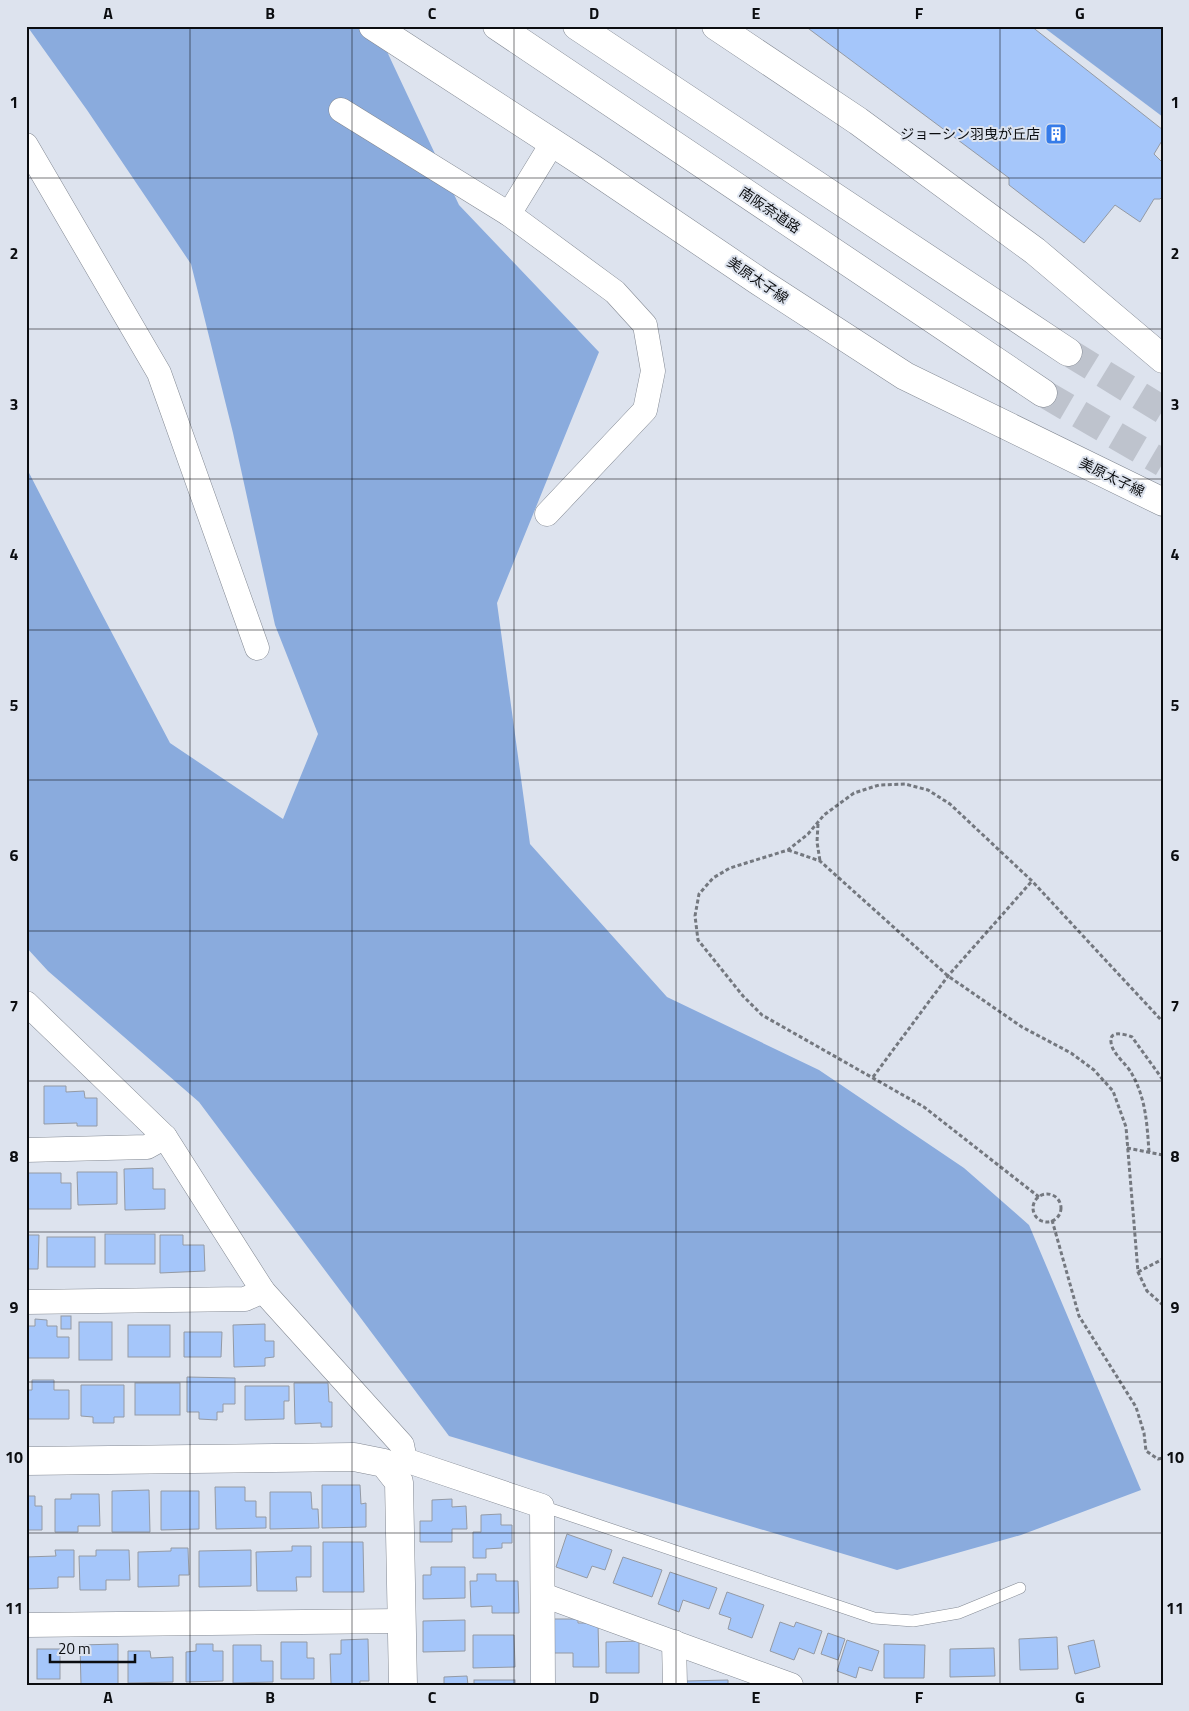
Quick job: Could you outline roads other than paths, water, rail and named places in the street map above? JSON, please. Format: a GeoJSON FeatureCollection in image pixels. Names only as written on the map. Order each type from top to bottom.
{"type":"FeatureCollection","features":[{"type":"Feature","properties":{"kind":"main road","name":"美原太子線"},"geometry":{"type":"LineString","coordinates":[[373,26],[553,142],[760,282],[905,376],[1163,502]]}},
{"type":"Feature","properties":{"kind":"main road","name":"南阪奈道路"},"geometry":{"type":"LineString","coordinates":[[497,26],[1042,393]]}},
{"type":"Feature","properties":{"kind":"main road"},"geometry":{"type":"LineString","coordinates":[[577,26],[1068,352]]}},
{"type":"Feature","properties":{"kind":"main road"},"geometry":{"type":"LineString","coordinates":[[716,26],[858,121],[1027,245],[1163,359]]}},
{"type":"Feature","properties":{"kind":"main road"},"geometry":{"type":"LineString","coordinates":[[26,1461],[354,1457],[398,1466],[402,1685]]}},
{"type":"Feature","properties":{"kind":"street"},"geometry":{"type":"LineString","coordinates":[[341,110],[509,214],[616,292],[645,325],[653,371],[645,410],[547,514]]}},
{"type":"Feature","properties":{"kind":"street"},"geometry":{"type":"LineString","coordinates":[[509,214],[553,142]]}},
{"type":"Feature","properties":{"kind":"street"},"geometry":{"type":"LineString","coordinates":[[26,146],[159,373],[257,648]]}},
{"type":"Feature","properties":{"kind":"street"},"geometry":{"type":"LineString","coordinates":[[26,1003],[165,1137],[263,1291],[402,1445],[398,1466],[542,1506],[543,1685]]}},
{"type":"Feature","properties":{"kind":"street"},"geometry":{"type":"LineString","coordinates":[[26,1150],[147,1147],[165,1137]]}},
{"type":"Feature","properties":{"kind":"street"},"geometry":{"type":"LineString","coordinates":[[26,1302],[245,1299],[263,1291]]}},
{"type":"Feature","properties":{"kind":"street"},"geometry":{"type":"LineString","coordinates":[[543,1595],[791,1685]]}},
{"type":"Feature","properties":{"kind":"street"},"geometry":{"type":"LineString","coordinates":[[26,1625],[402,1621]]}},
{"type":"Feature","properties":{"kind":"street"},"geometry":{"type":"LineString","coordinates":[[674,1642],[675,1685]]}},
{"type":"Feature","properties":{"kind":"lane"},"geometry":{"type":"LineString","coordinates":[[542,1506],[874,1618],[913,1621],[959,1613],[1020,1588]]}},
{"type":"Feature","properties":{"kind":"tunnel"},"geometry":{"type":"LineString","coordinates":[[1068,352],[1163,410]]}},
{"type":"Feature","properties":{"kind":"tunnel"},"geometry":{"type":"LineString","coordinates":[[1043,393],[1163,463]]}},
{"type":"Feature","properties":{"kind":"place","name":"ジョーシン羽曳が丘店"},"geometry":{"type":"Point","coordinates":[1056,134]}}]}
